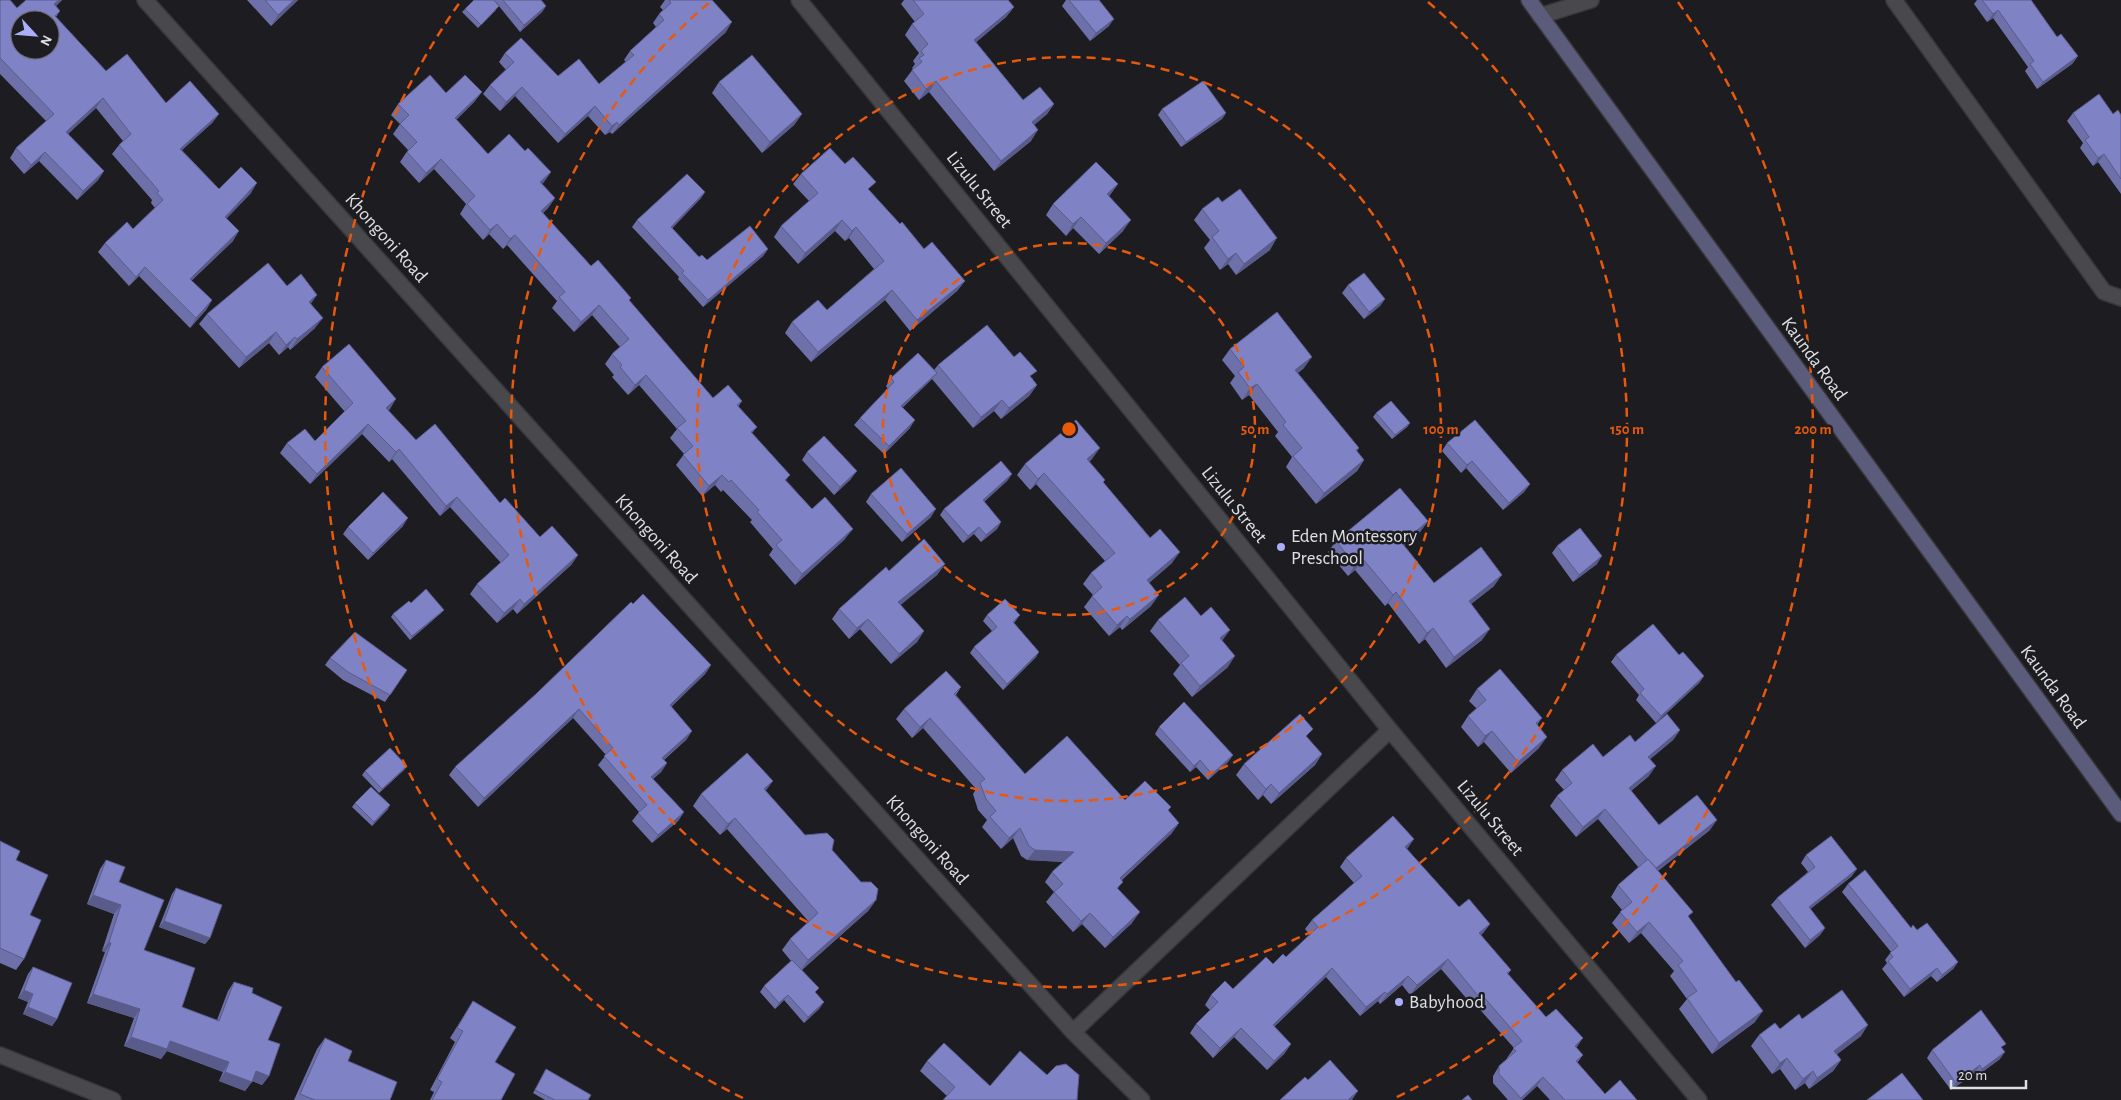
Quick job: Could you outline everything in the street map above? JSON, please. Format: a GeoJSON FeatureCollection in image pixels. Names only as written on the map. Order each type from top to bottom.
{"type":"FeatureCollection","features":[{"type":"Feature","properties":{"kind":"main road","name":"Kaunda Road"},"geometry":{"type":"LineString","coordinates":[[1529,0],[2121,814]]}},
{"type":"Feature","properties":{"kind":"street","name":"Khongoni Road"},"geometry":{"type":"LineString","coordinates":[[145,0],[1073,1032],[1142,1100]]}},
{"type":"Feature","properties":{"kind":"street","name":"Lizulu Street"},"geometry":{"type":"LineString","coordinates":[[800,0],[1390,730],[1699,1100]]}},
{"type":"Feature","properties":{"kind":"street"},"geometry":{"type":"LineString","coordinates":[[1540,16],[1591,0]]}},
{"type":"Feature","properties":{"kind":"street"},"geometry":{"type":"LineString","coordinates":[[1894,0],[2104,292],[2121,298]]}},
{"type":"Feature","properties":{"kind":"street"},"geometry":{"type":"LineString","coordinates":[[1073,1032],[1390,730]]}},
{"type":"Feature","properties":{"kind":"street"},"geometry":{"type":"LineString","coordinates":[[0,1055],[113,1100]]}},
{"type":"Feature","properties":{"kind":"building"},"geometry":{"type":"Polygon","coordinates":[[[0,0],[10,0],[17,8],[26,0],[59,0],[54,4],[59,10],[10,10],[10,60],[60,60],[60,21],[106,71],[127,54],[166,103],[190,81],[219,114],[180,149],[219,189],[241,167],[257,183],[225,217],[239,231],[190,279],[212,300],[196,318],[145,267],[136,277],[105,243],[127,222],[133,229],[163,200],[157,193],[159,191],[119,145],[131,134],[103,98],[66,132],[104,171],[83,191],[45,152],[31,165],[16,148],[54,114],[0,58],[0,0]]]}},
{"type":"Feature","properties":{"kind":"building"},"geometry":{"type":"Polygon","coordinates":[[[265,0],[294,0],[278,15],[265,0]]]}},
{"type":"Feature","properties":{"kind":"building"},"geometry":{"type":"Polygon","coordinates":[[[474,0],[494,0],[499,6],[481,25],[465,9],[474,0]]]}},
{"type":"Feature","properties":{"kind":"building"},"geometry":{"type":"Polygon","coordinates":[[[503,0],[541,0],[546,6],[524,25],[503,0]]]}},
{"type":"Feature","properties":{"kind":"building"},"geometry":{"type":"Polygon","coordinates":[[[669,0],[712,0],[732,22],[619,125],[617,122],[612,126],[595,106],[565,134],[522,87],[506,102],[490,85],[514,62],[505,53],[521,38],[558,76],[579,59],[599,84],[634,55],[630,51],[664,20],[659,14],[671,3],[669,0]]]}},
{"type":"Feature","properties":{"kind":"building"},"geometry":{"type":"Polygon","coordinates":[[[913,0],[1008,0],[1014,7],[974,40],[1023,100],[1040,87],[1054,104],[1032,122],[1038,130],[1001,161],[936,81],[926,89],[912,70],[922,62],[919,58],[924,55],[921,51],[928,44],[912,24],[924,14],[913,0]]]}},
{"type":"Feature","properties":{"kind":"building"},"geometry":{"type":"Polygon","coordinates":[[[1069,0],[1099,0],[1114,19],[1096,33],[1069,0]]]}},
{"type":"Feature","properties":{"kind":"building"},"geometry":{"type":"Polygon","coordinates":[[[1982,0],[2031,0],[2057,37],[2061,34],[2078,56],[2043,82],[2030,64],[2034,61],[1998,10],[1993,14],[1982,0]]]}},
{"type":"Feature","properties":{"kind":"building"},"geometry":{"type":"Polygon","coordinates":[[[752,55],[802,114],[770,142],[719,82],[752,55]]]}},
{"type":"Feature","properties":{"kind":"building"},"geometry":{"type":"Polygon","coordinates":[[[430,75],[446,93],[465,75],[482,92],[455,118],[488,154],[509,134],[525,151],[528,148],[551,172],[540,182],[555,198],[541,211],[591,266],[598,260],[631,298],[629,300],[713,398],[728,385],[742,401],[737,405],[757,427],[751,432],[790,475],[785,480],[812,509],[825,497],[853,529],[802,574],[776,545],[782,540],[757,512],[759,510],[731,480],[729,482],[722,475],[709,486],[683,455],[693,446],[677,428],[686,421],[646,375],[635,385],[620,367],[622,365],[612,354],[629,339],[599,305],[581,322],[559,297],[565,292],[515,235],[510,239],[497,224],[490,230],[467,204],[475,196],[441,159],[426,173],[407,152],[417,142],[400,124],[409,115],[398,104],[430,75]]]}},
{"type":"Feature","properties":{"kind":"building"},"geometry":{"type":"Polygon","coordinates":[[[1203,81],[1226,113],[1186,142],[1162,109],[1203,81]]]}},
{"type":"Feature","properties":{"kind":"building"},"geometry":{"type":"Polygon","coordinates":[[[2099,94],[2113,114],[2118,110],[2121,115],[2121,179],[2104,154],[2098,158],[2085,140],[2089,137],[2073,113],[2099,94]]]}},
{"type":"Feature","properties":{"kind":"building"},"geometry":{"type":"Polygon","coordinates":[[[830,148],[845,164],[853,157],[876,182],[868,189],[900,224],[902,222],[924,249],[932,242],[965,281],[917,320],[892,290],[818,352],[792,322],[818,300],[827,310],[884,261],[856,227],[852,231],[842,220],[805,253],[781,226],[818,193],[801,174],[830,148]]]}},
{"type":"Feature","properties":{"kind":"building"},"geometry":{"type":"Polygon","coordinates":[[[1096,162],[1118,184],[1107,194],[1131,220],[1106,243],[1081,217],[1073,224],[1053,204],[1096,162]]]}},
{"type":"Feature","properties":{"kind":"building"},"geometry":{"type":"Polygon","coordinates":[[[687,174],[705,192],[671,227],[699,257],[702,255],[707,260],[750,226],[768,249],[708,300],[682,273],[684,271],[637,220],[687,174]]]}},
{"type":"Feature","properties":{"kind":"building"},"geometry":{"type":"Polygon","coordinates":[[[1240,189],[1277,238],[1244,264],[1236,253],[1228,259],[1212,237],[1219,231],[1202,209],[1218,197],[1222,202],[1240,189]]]}},
{"type":"Feature","properties":{"kind":"building"},"geometry":{"type":"Polygon","coordinates":[[[268,263],[287,286],[301,274],[317,295],[309,302],[323,318],[297,339],[295,337],[286,345],[276,332],[246,357],[207,314],[268,263]]]}},
{"type":"Feature","properties":{"kind":"building"},"geometry":{"type":"Polygon","coordinates":[[[1364,273],[1385,299],[1369,312],[1348,285],[1364,273]]]}},
{"type":"Feature","properties":{"kind":"building"},"geometry":{"type":"Polygon","coordinates":[[[1277,312],[1312,357],[1295,370],[1359,448],[1356,450],[1364,460],[1324,493],[1293,456],[1302,448],[1283,425],[1286,422],[1257,384],[1250,388],[1238,372],[1244,367],[1230,349],[1277,312]]]}},
{"type":"Feature","properties":{"kind":"building"},"geometry":{"type":"Polygon","coordinates":[[[987,325],[1014,357],[1020,352],[1037,371],[1030,376],[1037,385],[1009,408],[1002,400],[981,417],[938,365],[987,325]]]}},
{"type":"Feature","properties":{"kind":"building"},"geometry":{"type":"Polygon","coordinates":[[[349,344],[396,399],[386,408],[416,440],[435,424],[500,503],[505,498],[540,537],[552,526],[578,555],[524,604],[520,599],[504,613],[477,584],[509,555],[457,497],[446,506],[399,449],[396,452],[368,424],[317,474],[287,443],[305,429],[315,441],[353,403],[322,367],[349,344]]]}},
{"type":"Feature","properties":{"kind":"building"},"geometry":{"type":"Polygon","coordinates":[[[918,353],[937,373],[901,406],[915,420],[889,446],[860,418],[894,382],[891,378],[918,353]]]}},
{"type":"Feature","properties":{"kind":"building"},"geometry":{"type":"Polygon","coordinates":[[[1391,401],[1410,423],[1395,435],[1376,413],[1391,401]]]}},
{"type":"Feature","properties":{"kind":"building"},"geometry":{"type":"Polygon","coordinates":[[[1076,420],[1100,448],[1087,459],[1105,480],[1103,482],[1150,538],[1160,529],[1180,552],[1147,580],[1159,595],[1130,619],[1127,616],[1117,625],[1092,596],[1102,587],[1091,573],[1115,553],[1044,473],[1038,479],[1025,464],[1076,420]]]}},
{"type":"Feature","properties":{"kind":"building"},"geometry":{"type":"Polygon","coordinates":[[[1475,420],[1530,484],[1509,503],[1472,461],[1467,465],[1447,443],[1475,420]]]}},
{"type":"Feature","properties":{"kind":"building"},"geometry":{"type":"Polygon","coordinates":[[[824,436],[857,471],[840,487],[807,452],[824,436]]]}},
{"type":"Feature","properties":{"kind":"building"},"geometry":{"type":"Polygon","coordinates":[[[1001,461],[1012,474],[983,500],[1001,522],[986,535],[979,527],[968,536],[944,509],[1001,461]]]}},
{"type":"Feature","properties":{"kind":"building"},"geometry":{"type":"Polygon","coordinates":[[[901,468],[936,509],[907,534],[871,494],[901,468]]]}},
{"type":"Feature","properties":{"kind":"building"},"geometry":{"type":"Polygon","coordinates":[[[1400,488],[1428,521],[1402,543],[1434,583],[1481,547],[1502,575],[1469,601],[1490,629],[1454,657],[1433,628],[1427,633],[1396,592],[1393,595],[1363,559],[1355,565],[1336,541],[1400,488]]]}},
{"type":"Feature","properties":{"kind":"building"},"geometry":{"type":"Polygon","coordinates":[[[383,492],[408,518],[373,553],[348,527],[383,492]]]}},
{"type":"Feature","properties":{"kind":"building"},"geometry":{"type":"Polygon","coordinates":[[[1580,528],[1602,556],[1579,575],[1557,546],[1580,528]]]}},
{"type":"Feature","properties":{"kind":"building"},"geometry":{"type":"Polygon","coordinates":[[[924,539],[945,564],[898,602],[924,631],[899,654],[868,619],[857,628],[839,609],[886,567],[889,571],[924,539]]]}},
{"type":"Feature","properties":{"kind":"building"},"geometry":{"type":"Polygon","coordinates":[[[426,589],[444,610],[412,636],[393,614],[409,601],[411,603],[426,589]]]}},
{"type":"Feature","properties":{"kind":"building"},"geometry":{"type":"Polygon","coordinates":[[[643,594],[711,665],[670,705],[692,731],[662,758],[667,763],[651,777],[684,812],[658,835],[638,813],[647,805],[604,756],[613,748],[579,709],[484,798],[455,767],[536,694],[631,602],[633,604],[643,594]]]}},
{"type":"Feature","properties":{"kind":"building"},"geometry":{"type":"Polygon","coordinates":[[[1185,597],[1201,616],[1211,607],[1230,630],[1220,638],[1235,656],[1200,686],[1181,663],[1189,656],[1158,620],[1185,597]]]}},
{"type":"Feature","properties":{"kind":"building"},"geometry":{"type":"Polygon","coordinates":[[[1005,599],[1020,615],[1013,622],[1039,652],[1007,684],[974,647],[997,627],[987,615],[1005,599]]]}},
{"type":"Feature","properties":{"kind":"building"},"geometry":{"type":"Polygon","coordinates":[[[1653,624],[1679,655],[1683,652],[1704,676],[1661,716],[1640,693],[1644,689],[1616,655],[1653,624]]]}},
{"type":"Feature","properties":{"kind":"building"},"geometry":{"type":"Polygon","coordinates":[[[355,632],[407,670],[390,695],[348,672],[330,658],[355,632]]]}},
{"type":"Feature","properties":{"kind":"building"},"geometry":{"type":"Polygon","coordinates":[[[1500,669],[1542,718],[1536,723],[1547,737],[1518,762],[1492,731],[1485,736],[1468,716],[1486,700],[1477,689],[1500,669]]]}},
{"type":"Feature","properties":{"kind":"building"},"geometry":{"type":"Polygon","coordinates":[[[946,671],[961,687],[954,694],[1025,774],[1067,736],[1125,800],[1145,781],[1171,807],[1168,810],[1179,823],[1120,878],[1123,882],[1117,888],[1140,912],[1113,937],[1090,913],[1081,921],[1054,892],[1063,884],[1052,872],[1074,852],[1035,850],[1029,846],[1020,828],[1009,838],[990,817],[996,811],[986,799],[980,783],[985,779],[930,718],[920,727],[904,709],[946,671]]]}},
{"type":"Feature","properties":{"kind":"building"},"geometry":{"type":"Polygon","coordinates":[[[1184,702],[1233,755],[1212,774],[1200,760],[1194,766],[1159,727],[1184,702]]]}},
{"type":"Feature","properties":{"kind":"building"},"geometry":{"type":"Polygon","coordinates":[[[1300,714],[1313,729],[1306,736],[1322,754],[1279,793],[1271,784],[1266,789],[1244,764],[1300,714]]]}},
{"type":"Feature","properties":{"kind":"building"},"geometry":{"type":"Polygon","coordinates":[[[1667,714],[1680,730],[1648,757],[1656,766],[1629,788],[1659,825],[1697,795],[1717,820],[1656,868],[1605,809],[1583,827],[1557,796],[1572,783],[1562,770],[1593,744],[1603,757],[1630,735],[1635,742],[1667,714]]]}},
{"type":"Feature","properties":{"kind":"building"},"geometry":{"type":"Polygon","coordinates":[[[390,748],[407,766],[382,789],[365,771],[390,748]]]}},
{"type":"Feature","properties":{"kind":"building"},"geometry":{"type":"Polygon","coordinates":[[[747,753],[773,781],[764,789],[805,835],[827,833],[834,840],[832,850],[861,882],[871,882],[878,889],[876,900],[808,960],[790,939],[818,913],[735,818],[728,824],[701,794],[747,753]]]}},
{"type":"Feature","properties":{"kind":"building"},"geometry":{"type":"Polygon","coordinates":[[[371,787],[390,805],[374,822],[355,803],[371,787]]]}},
{"type":"Feature","properties":{"kind":"building"},"geometry":{"type":"Polygon","coordinates":[[[1393,816],[1414,839],[1405,847],[1459,907],[1469,899],[1490,924],[1479,933],[1511,970],[1507,973],[1546,1017],[1556,1009],[1583,1038],[1575,1046],[1583,1055],[1576,1061],[1605,1094],[1620,1080],[1637,1100],[1565,1100],[1543,1077],[1521,1098],[1499,1074],[1499,1066],[1516,1051],[1513,1048],[1522,1041],[1482,995],[1479,997],[1448,959],[1417,985],[1408,976],[1387,994],[1385,992],[1366,1007],[1332,968],[1273,1025],[1291,1044],[1274,1061],[1241,1028],[1220,1048],[1196,1024],[1218,1002],[1211,995],[1225,981],[1233,989],[1266,957],[1273,964],[1283,954],[1286,957],[1318,927],[1312,920],[1362,876],[1346,858],[1393,816]]]}},
{"type":"Feature","properties":{"kind":"building"},"geometry":{"type":"Polygon","coordinates":[[[1831,836],[1857,869],[1809,907],[1825,928],[1810,940],[1777,898],[1815,867],[1806,855],[1831,836]]]}},
{"type":"Feature","properties":{"kind":"building"},"geometry":{"type":"Polygon","coordinates":[[[0,841],[20,851],[16,860],[48,875],[30,915],[41,920],[24,959],[0,948],[0,841]]]}},
{"type":"Feature","properties":{"kind":"building"},"geometry":{"type":"Polygon","coordinates":[[[1648,859],[1693,912],[1688,916],[1736,982],[1739,980],[1763,1011],[1719,1043],[1687,998],[1697,991],[1678,965],[1683,961],[1649,922],[1637,932],[1620,912],[1632,902],[1618,885],[1648,859]]]}},
{"type":"Feature","properties":{"kind":"building"},"geometry":{"type":"Polygon","coordinates":[[[106,860],[125,867],[119,882],[164,900],[144,950],[195,968],[182,1007],[219,1021],[234,982],[253,988],[252,993],[282,1007],[268,1040],[280,1044],[269,1076],[256,1071],[252,1082],[225,1072],[229,1062],[170,1041],[167,1049],[131,1037],[140,1009],[93,994],[111,943],[109,942],[121,905],[93,895],[106,860]]]}},
{"type":"Feature","properties":{"kind":"building"},"geometry":{"type":"Polygon","coordinates":[[[1865,870],[1911,928],[1913,925],[1917,930],[1927,923],[1958,962],[1942,975],[1937,968],[1910,989],[1888,961],[1893,957],[1890,953],[1898,946],[1848,884],[1865,870]]]}},
{"type":"Feature","properties":{"kind":"building"},"geometry":{"type":"Polygon","coordinates":[[[176,888],[222,905],[210,938],[164,921],[176,888]]]}},
{"type":"Feature","properties":{"kind":"building"},"geometry":{"type":"Polygon","coordinates":[[[792,960],[819,988],[815,992],[824,1002],[808,1017],[788,995],[779,1003],[764,986],[792,960]]]}},
{"type":"Feature","properties":{"kind":"building"},"geometry":{"type":"Polygon","coordinates":[[[33,967],[72,983],[57,1019],[28,1007],[33,994],[24,990],[33,967]]]}},
{"type":"Feature","properties":{"kind":"building"},"geometry":{"type":"Polygon","coordinates":[[[1842,990],[1868,1025],[1834,1051],[1841,1060],[1817,1078],[1813,1071],[1803,1079],[1787,1058],[1780,1063],[1759,1035],[1775,1023],[1780,1029],[1799,1014],[1802,1019],[1842,990]]]}},
{"type":"Feature","properties":{"kind":"building"},"geometry":{"type":"Polygon","coordinates":[[[473,1001],[516,1027],[495,1062],[515,1074],[501,1100],[432,1100],[442,1082],[437,1079],[463,1031],[457,1028],[473,1001]]]}},
{"type":"Feature","properties":{"kind":"building"},"geometry":{"type":"Polygon","coordinates":[[[1981,1010],[2006,1044],[2001,1047],[2005,1052],[1982,1069],[1980,1065],[1956,1083],[1932,1050],[1981,1010]]]}},
{"type":"Feature","properties":{"kind":"building"},"geometry":{"type":"Polygon","coordinates":[[[325,1038],[352,1051],[348,1061],[397,1082],[390,1100],[315,1100],[300,1094],[325,1038]]]}},
{"type":"Feature","properties":{"kind":"building"},"geometry":{"type":"Polygon","coordinates":[[[944,1043],[990,1086],[1020,1051],[1047,1075],[1056,1066],[1066,1064],[1079,1075],[1077,1100],[943,1100],[955,1087],[927,1061],[944,1043]]]}},
{"type":"Feature","properties":{"kind":"building"},"geometry":{"type":"Polygon","coordinates":[[[1330,1060],[1358,1091],[1348,1100],[1280,1100],[1305,1077],[1308,1080],[1330,1060]]]}},
{"type":"Feature","properties":{"kind":"building"},"geometry":{"type":"Polygon","coordinates":[[[546,1069],[591,1095],[588,1100],[555,1100],[535,1090],[546,1069]]]}},
{"type":"Feature","properties":{"kind":"building"},"geometry":{"type":"Polygon","coordinates":[[[1902,1073],[1923,1100],[1867,1100],[1902,1073]]]}},
{"type":"Feature","properties":{"kind":"building"},"geometry":{"type":"Polygon","coordinates":[[[1468,1095],[1472,1100],[1462,1100],[1468,1095]]]}},
{"type":"Feature","properties":{"kind":"place","name":"Eden Montessory Preschool"},"geometry":{"type":"Point","coordinates":[1281,547]}},
{"type":"Feature","properties":{"kind":"place","name":"Babyhood"},"geometry":{"type":"Point","coordinates":[1399,1002]}}]}
